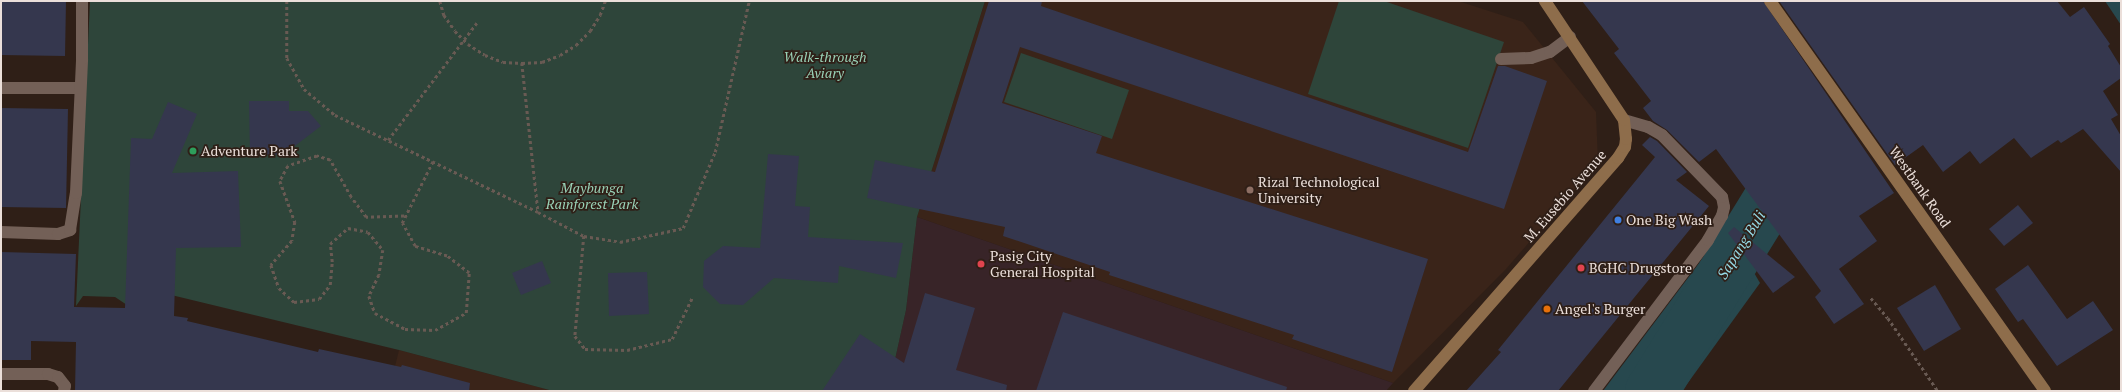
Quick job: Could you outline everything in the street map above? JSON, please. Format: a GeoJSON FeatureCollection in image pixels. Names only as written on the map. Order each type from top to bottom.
{"type":"FeatureCollection","features":[{"type":"Feature","properties":{"kind":"street"},"geometry":{"type":"LineString","coordinates":[[1,232],[58,234],[70,230],[76,193],[82,1]]}},
{"type":"Feature","properties":{"kind":"street","name":"M. Eusebio Avenue"},"geometry":{"type":"LineString","coordinates":[[1414,391],[1618,158],[1624,147],[1626,138],[1624,120],[1545,1]]}},
{"type":"Feature","properties":{"kind":"street","name":"Westbank Road"},"geometry":{"type":"LineString","coordinates":[[1770,1],[2045,391]]}},
{"type":"Feature","properties":{"kind":"street"},"geometry":{"type":"LineString","coordinates":[[1501,59],[1531,58],[1550,52],[1570,37]]}},
{"type":"Feature","properties":{"kind":"street"},"geometry":{"type":"LineString","coordinates":[[1,88],[80,88]]}},
{"type":"Feature","properties":{"kind":"street"},"geometry":{"type":"LineString","coordinates":[[1594,391],[1708,240],[1722,216],[1724,207],[1722,196],[1662,135],[1648,127],[1624,120]]}},
{"type":"Feature","properties":{"kind":"street"},"geometry":{"type":"LineString","coordinates":[[1,374],[48,374],[58,377],[65,386],[64,391]]}},
{"type":"Feature","properties":{"kind":"path"},"geometry":{"type":"LineString","coordinates":[[287,1],[287,58],[304,89],[335,115],[538,212],[584,236],[620,242],[683,228],[715,152],[749,1]]}},
{"type":"Feature","properties":{"kind":"path"},"geometry":{"type":"LineString","coordinates":[[440,1],[444,15],[463,40],[485,55],[503,62],[522,64],[542,62],[560,55],[576,45],[594,26],[605,1]]}},
{"type":"Feature","properties":{"kind":"path"},"geometry":{"type":"LineString","coordinates":[[388,140],[478,21]]}},
{"type":"Feature","properties":{"kind":"path"},"geometry":{"type":"LineString","coordinates":[[522,64],[538,212]]}},
{"type":"Feature","properties":{"kind":"path"},"geometry":{"type":"LineString","coordinates":[[404,216],[366,217],[351,198],[330,160],[317,156],[288,166],[280,181],[295,222],[292,241],[271,265],[279,288],[294,302],[320,299],[330,285],[332,262],[330,244],[348,228],[368,232],[383,250],[379,275],[369,296],[376,313],[405,329],[435,330],[466,313],[469,273],[447,256],[415,246],[402,223],[404,216],[433,161]]}},
{"type":"Feature","properties":{"kind":"path"},"geometry":{"type":"LineString","coordinates":[[584,236],[575,336],[585,349],[627,350],[672,339],[692,298]]}},
{"type":"Feature","properties":{"kind":"path"},"geometry":{"type":"LineString","coordinates":[[1871,298],[1888,318],[1938,391]]}},
{"type":"Feature","properties":{"kind":"shaded area","name":"Rizal Technological University"},"geometry":{"type":"Polygon","coordinates":[[[985,1],[1458,1],[1523,22],[1596,112],[1598,163],[1506,269],[1393,383],[917,217],[985,1]]]}},
{"type":"Feature","properties":{"kind":"shaded area","name":"Pasig City General Hospital"},"geometry":{"type":"Polygon","coordinates":[[[917,217],[1393,383],[1386,391],[888,391],[906,310],[917,217]]]}},
{"type":"Feature","properties":{"kind":"shaded area"},"geometry":{"type":"Polygon","coordinates":[[[399,350],[553,391],[389,391],[399,350]]]}},
{"type":"Feature","properties":{"kind":"green space","name":"Maybunga Rainforest Park"},"geometry":{"type":"Polygon","coordinates":[[[90,1],[985,1],[917,217],[906,310],[888,391],[553,391],[399,350],[163,293],[157,325],[115,297],[83,296],[76,306],[90,1]]]}},
{"type":"Feature","properties":{"kind":"green space"},"geometry":{"type":"Polygon","coordinates":[[[1339,1],[1384,1],[1504,42],[1468,148],[1308,94],[1339,1]]]}},
{"type":"Feature","properties":{"kind":"green space"},"geometry":{"type":"Polygon","coordinates":[[[1021,53],[1129,90],[1112,139],[1004,102],[1021,53]]]}},
{"type":"Feature","properties":{"kind":"water"},"geometry":{"type":"Polygon","coordinates":[[[2105,1],[2121,1],[2121,25],[2105,1]]]}},
{"type":"Feature","properties":{"kind":"water"},"geometry":{"type":"Polygon","coordinates":[[[1727,226],[1760,283],[1682,391],[1603,391],[1727,226]]]}},
{"type":"Feature","properties":{"kind":"building"},"geometry":{"type":"Polygon","coordinates":[[[1,1],[66,1],[65,56],[1,55],[1,1]]]}},
{"type":"Feature","properties":{"kind":"building"},"geometry":{"type":"Polygon","coordinates":[[[989,1],[1042,1],[1041,6],[1468,152],[1498,66],[1505,66],[1547,81],[1504,209],[1020,47],[1002,103],[1102,136],[1096,153],[1428,259],[1392,372],[1292,339],[1294,335],[1109,275],[1110,272],[1003,236],[1005,227],[867,198],[875,160],[935,172],[989,1]]]}},
{"type":"Feature","properties":{"kind":"building"},"geometry":{"type":"Polygon","coordinates":[[[1582,1],[1763,1],[1894,193],[1859,216],[1877,241],[1839,269],[1864,304],[1834,324],[1815,297],[1821,291],[1716,149],[1699,162],[1667,130],[1653,121],[1643,108],[1651,101],[1614,53],[1619,49],[1582,1]]]}},
{"type":"Feature","properties":{"kind":"building"},"geometry":{"type":"Polygon","coordinates":[[[1779,1],[2057,1],[2070,17],[2084,7],[2110,44],[2108,46],[2121,67],[2121,78],[2103,91],[2118,115],[2111,119],[2121,136],[2121,172],[2083,129],[2061,143],[2058,140],[2031,158],[2014,138],[1980,164],[1970,151],[1943,172],[1923,145],[1895,165],[1779,1]]]}},
{"type":"Feature","properties":{"kind":"building"},"geometry":{"type":"Polygon","coordinates":[[[249,101],[289,101],[289,111],[308,111],[321,126],[283,155],[250,155],[249,101]]]}},
{"type":"Feature","properties":{"kind":"building"},"geometry":{"type":"Polygon","coordinates":[[[168,102],[197,114],[172,173],[238,171],[241,247],[176,248],[174,316],[188,318],[187,321],[318,352],[319,349],[401,367],[402,365],[470,383],[469,391],[75,391],[76,342],[31,341],[31,360],[1,360],[1,252],[76,254],[74,307],[125,308],[131,138],[152,139],[168,102]]]}},
{"type":"Feature","properties":{"kind":"building"},"geometry":{"type":"Polygon","coordinates":[[[1,108],[68,109],[66,208],[1,207],[1,108]]]}},
{"type":"Feature","properties":{"kind":"building"},"geometry":{"type":"Polygon","coordinates":[[[1650,137],[1657,141],[1687,172],[1676,180],[1709,206],[1558,391],[1466,391],[1501,352],[1498,350],[1655,157],[1642,145],[1650,137]]]}},
{"type":"Feature","properties":{"kind":"building"},"geometry":{"type":"Polygon","coordinates":[[[768,154],[799,156],[795,206],[810,207],[808,237],[903,243],[896,278],[839,266],[838,283],[774,278],[743,305],[720,304],[703,287],[704,261],[723,246],[760,248],[768,154]]]}},
{"type":"Feature","properties":{"kind":"building"},"geometry":{"type":"Polygon","coordinates":[[[2018,205],[2033,223],[2004,246],[1989,229],[2018,205]]]}},
{"type":"Feature","properties":{"kind":"building"},"geometry":{"type":"Polygon","coordinates":[[[1734,227],[1795,277],[1773,293],[1728,233],[1734,227]]]}},
{"type":"Feature","properties":{"kind":"building"},"geometry":{"type":"Polygon","coordinates":[[[542,261],[551,283],[521,295],[512,273],[542,261]]]}},
{"type":"Feature","properties":{"kind":"building"},"geometry":{"type":"Polygon","coordinates":[[[2028,265],[2067,319],[2093,301],[2113,330],[2057,366],[2023,319],[2018,322],[1995,289],[2028,265]]]}},
{"type":"Feature","properties":{"kind":"building"},"geometry":{"type":"Polygon","coordinates":[[[647,272],[649,314],[609,316],[608,273],[647,272]]]}},
{"type":"Feature","properties":{"kind":"building"},"geometry":{"type":"Polygon","coordinates":[[[1935,285],[1961,329],[1924,351],[1897,308],[1935,285]]]}},
{"type":"Feature","properties":{"kind":"building"},"geometry":{"type":"Polygon","coordinates":[[[925,293],[975,308],[956,370],[1007,385],[1006,391],[822,391],[860,334],[904,363],[925,293]]]}},
{"type":"Feature","properties":{"kind":"building"},"geometry":{"type":"Polygon","coordinates":[[[1063,312],[1287,387],[1286,391],[1036,391],[1063,312]]]}},
{"type":"Feature","properties":{"kind":"waterway","name":"Sapang Buli"},"geometry":{"type":"LineString","coordinates":[[1651,391],[1781,180],[1773,168],[1791,155]]}},
{"type":"Feature","properties":{"kind":"place","name":"Adventure Park"},"geometry":{"type":"Point","coordinates":[193,151]}},
{"type":"Feature","properties":{"kind":"place","name":"Rizal Technological University"},"geometry":{"type":"Point","coordinates":[1250,190]}},
{"type":"Feature","properties":{"kind":"place","name":"One Big Wash"},"geometry":{"type":"Point","coordinates":[1618,220]}},
{"type":"Feature","properties":{"kind":"place","name":"Pasig City General Hospital"},"geometry":{"type":"Point","coordinates":[981,264]}},
{"type":"Feature","properties":{"kind":"place","name":"BGHC Drugstore"},"geometry":{"type":"Point","coordinates":[1581,268]}},
{"type":"Feature","properties":{"kind":"place","name":"Angel's Burger"},"geometry":{"type":"Point","coordinates":[1547,309]}},
{"type":"Feature","properties":{"kind":"park label","name":"Walk-through Aviary"},"geometry":{"type":"Point","coordinates":[825,66]}}]}
